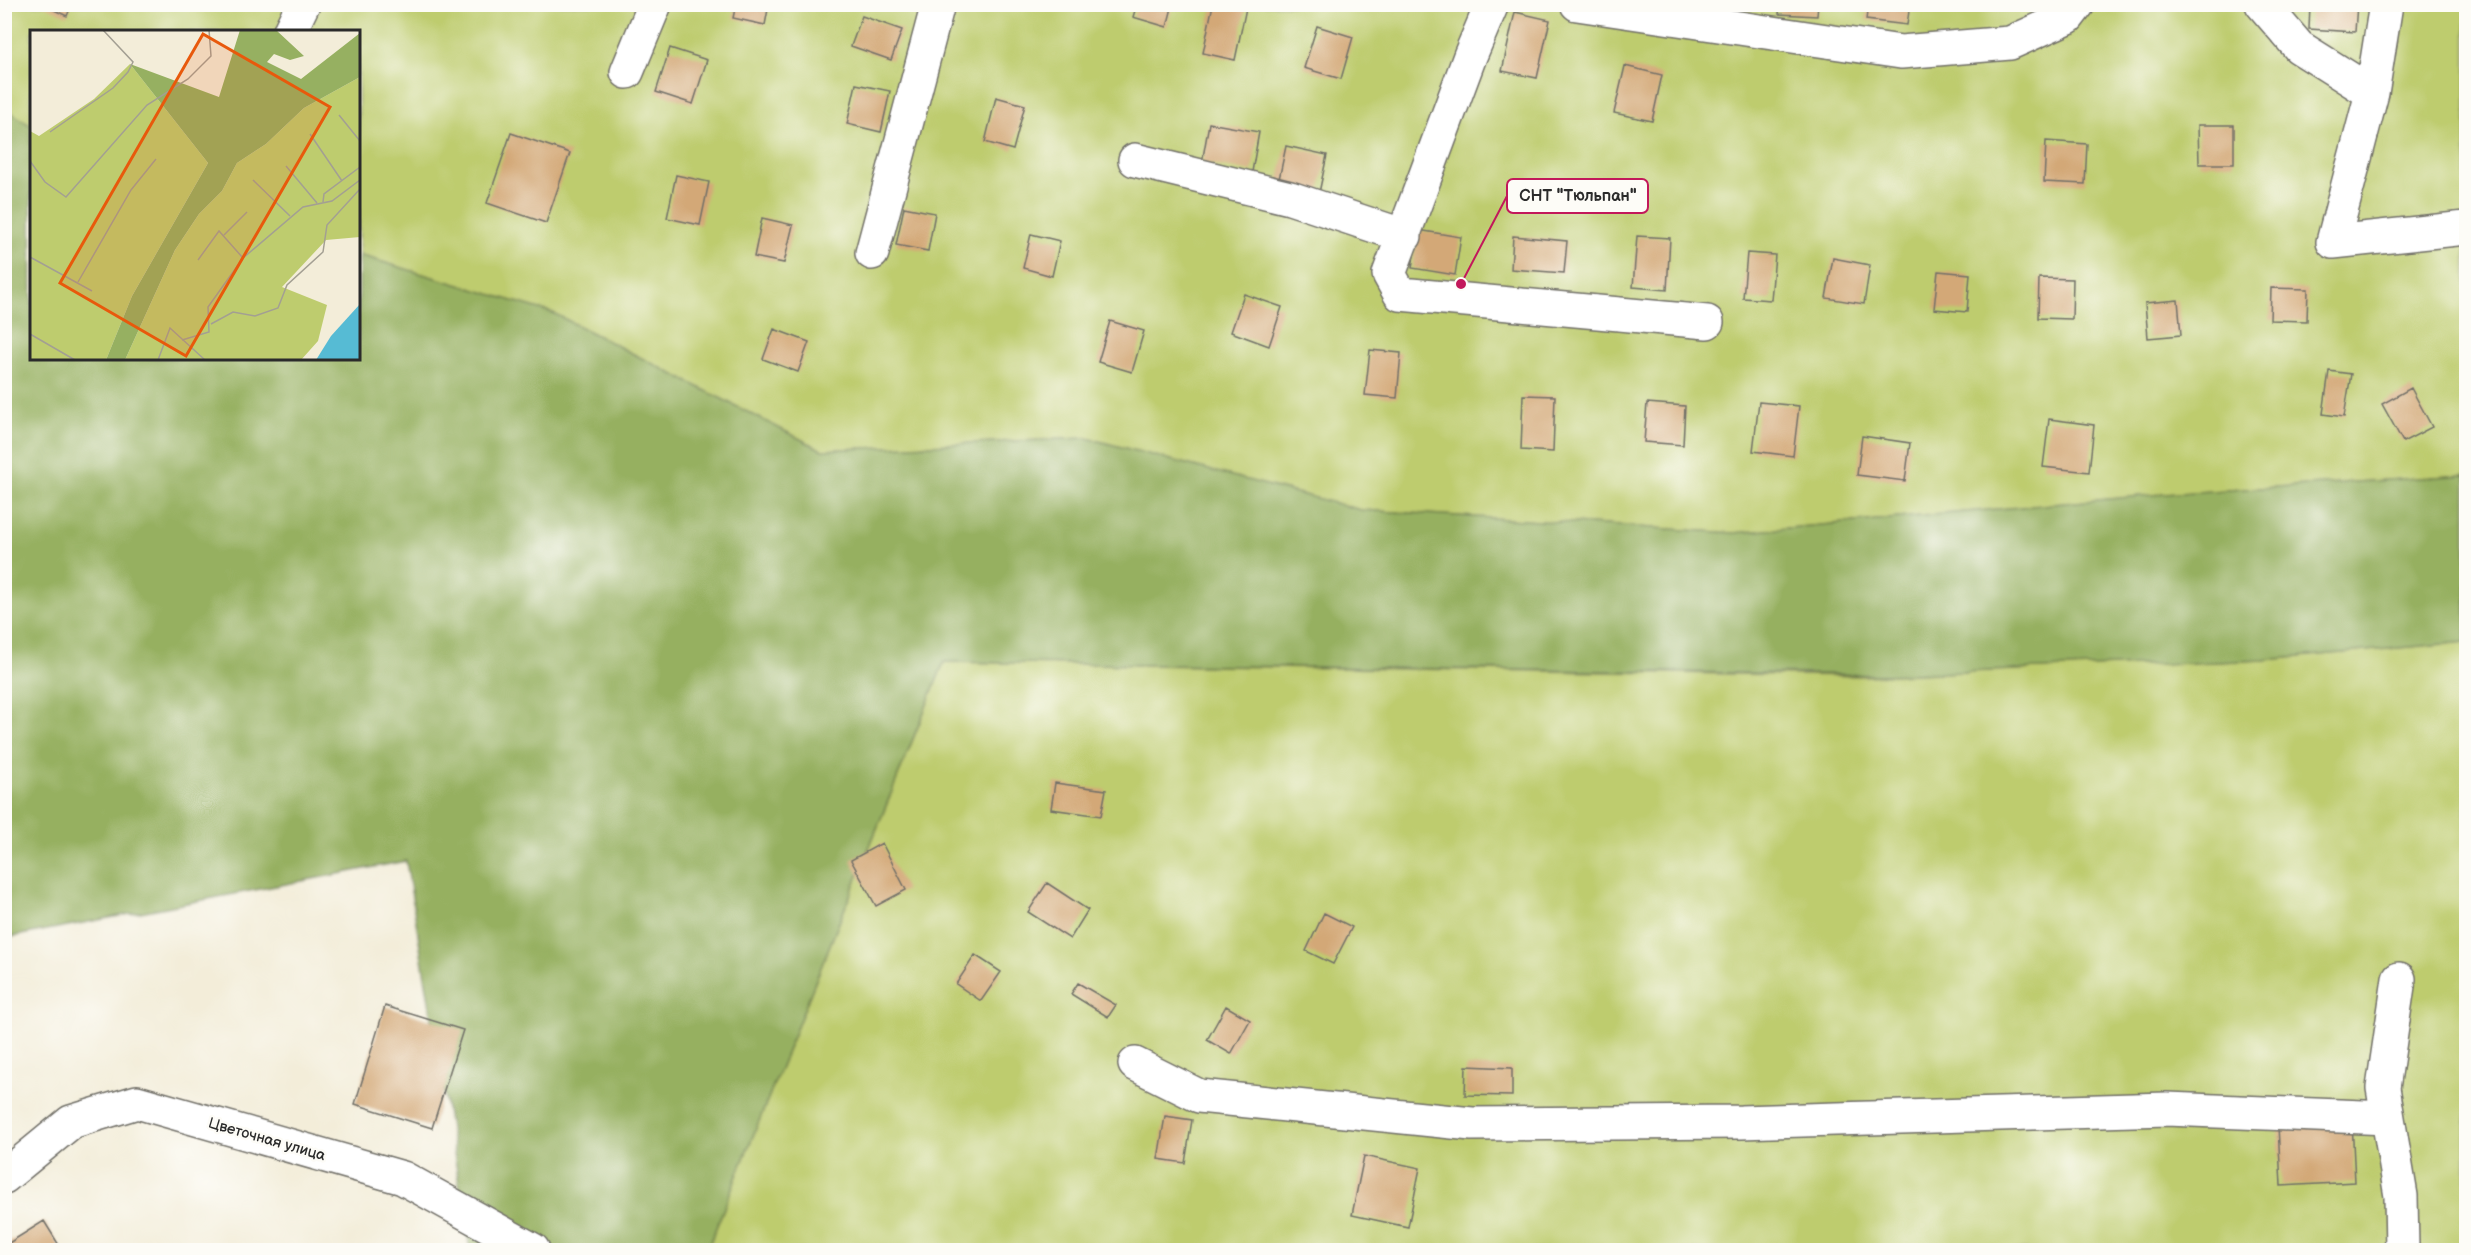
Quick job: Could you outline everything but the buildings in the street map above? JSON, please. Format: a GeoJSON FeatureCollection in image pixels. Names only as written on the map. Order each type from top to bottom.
{"type":"FeatureCollection","features":[{"type":"Feature","properties":{"kind":"street"},"geometry":{"type":"LineString","coordinates":[[291,30],[303,4]]}},
{"type":"Feature","properties":{"kind":"street"},"geometry":{"type":"LineString","coordinates":[[627,72],[655,4]]}},
{"type":"Feature","properties":{"kind":"street"},"geometry":{"type":"LineString","coordinates":[[872,253],[938,4]]}},
{"type":"Feature","properties":{"kind":"street"},"geometry":{"type":"LineString","coordinates":[[1492,4],[1470,56],[1389,274],[1400,294],[1707,322]]}},
{"type":"Feature","properties":{"kind":"street"},"geometry":{"type":"LineString","coordinates":[[1577,4],[1901,52],[2010,43],[2068,17],[2078,4]]}},
{"type":"Feature","properties":{"kind":"street"},"geometry":{"type":"LineString","coordinates":[[2262,4],[2299,47],[2372,93]]}},
{"type":"Feature","properties":{"kind":"street"},"geometry":{"type":"LineString","coordinates":[[2386,4],[2372,93],[2333,242],[2466,228]]}},
{"type":"Feature","properties":{"kind":"street"},"geometry":{"type":"LineString","coordinates":[[1136,160],[1290,198],[1405,236]]}},
{"type":"Feature","properties":{"kind":"street"},"geometry":{"type":"LineString","coordinates":[[2399,979],[2383,1088],[2401,1196],[2402,1251]]}},
{"type":"Feature","properties":{"kind":"street"},"geometry":{"type":"LineString","coordinates":[[1135,1064],[1199,1096],[1472,1124],[1741,1122],[2167,1109],[2388,1118]]}},
{"type":"Feature","properties":{"kind":"street","name":"Цветочная улица"},"geometry":{"type":"LineString","coordinates":[[4,1177],[71,1122],[137,1102],[403,1178],[533,1251]]}},
{"type":"Feature","properties":{"kind":"green space"},"geometry":{"type":"Polygon","coordinates":[[[4,5],[2466,5],[2466,475],[2164,494],[1734,533],[1361,510],[1087,438],[822,450],[553,313],[360,255],[360,30],[30,30],[30,125],[5,108],[4,5]]]}},
{"type":"Feature","properties":{"kind":"green space"},"geometry":{"type":"Polygon","coordinates":[[[4,108],[30,125],[30,360],[360,360],[360,255],[553,313],[822,450],[1087,438],[1361,510],[1734,533],[2164,494],[2466,475],[2466,642],[2264,660],[1886,675],[944,662],[707,1250],[470,1250],[406,861],[5,938],[4,108]]]}},
{"type":"Feature","properties":{"kind":"green space"},"geometry":{"type":"Polygon","coordinates":[[[2466,642],[2466,1250],[707,1250],[944,662],[1865,676],[2264,660],[2466,642]]]}},
{"type":"Feature","properties":{"kind":"place","name":"СНТ \"Тюльпан\""},"geometry":{"type":"Point","coordinates":[1461,284]}}]}
